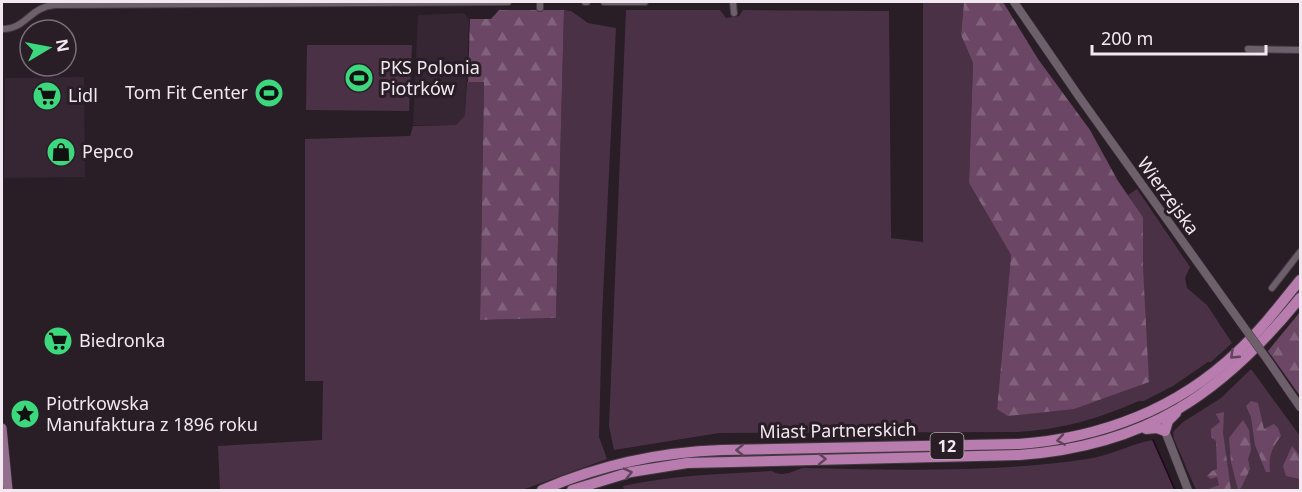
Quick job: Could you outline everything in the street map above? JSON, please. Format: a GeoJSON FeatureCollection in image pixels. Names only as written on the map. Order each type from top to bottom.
{"type":"FeatureCollection","features":[{"type":"Feature","properties":{"kind":"main road","name":"Miast Partnerskich"},"geometry":{"type":"LineString","coordinates":[[542,490],[609,466],[676,453],[1019,444],[1063,439],[1099,431],[1151,411],[1184,394],[1208,377],[1254,335],[1300,280]]}},
{"type":"Feature","properties":{"kind":"main road","name":"Miast Partnerskich"},"geometry":{"type":"LineString","coordinates":[[572,490],[631,472],[687,463],[1038,454],[1084,446],[1133,431],[1180,408],[1216,384],[1245,360],[1300,298]]}},
{"type":"Feature","properties":{"kind":"main road"},"geometry":{"type":"LineString","coordinates":[[1133,431],[1157,428],[1165,431],[1168,421],[1180,408]]}},
{"type":"Feature","properties":{"kind":"main road"},"geometry":{"type":"LineString","coordinates":[[2,428],[8,490]]}},
{"type":"Feature","properties":{"kind":"street"},"geometry":{"type":"LineString","coordinates":[[480,2],[480,11]]}},
{"type":"Feature","properties":{"kind":"street"},"geometry":{"type":"LineString","coordinates":[[2,29],[20,25],[41,7],[55,5],[508,2]]}},
{"type":"Feature","properties":{"kind":"street"},"geometry":{"type":"LineString","coordinates":[[604,2],[645,2]]}},
{"type":"Feature","properties":{"kind":"street"},"geometry":{"type":"LineString","coordinates":[[733,2],[734,13]]}},
{"type":"Feature","properties":{"kind":"street","name":"Wierzejska"},"geometry":{"type":"LineString","coordinates":[[1014,2],[1300,407]]}},
{"type":"Feature","properties":{"kind":"street"},"geometry":{"type":"LineString","coordinates":[[1248,49],[1300,50]]}},
{"type":"Feature","properties":{"kind":"street"},"geometry":{"type":"LineString","coordinates":[[1272,288],[1300,252]]}},
{"type":"Feature","properties":{"kind":"street"},"geometry":{"type":"LineString","coordinates":[[1165,431],[1188,490]]}},
{"type":"Feature","properties":{"kind":"shaded area"},"geometry":{"type":"Polygon","coordinates":[[[923,2],[964,2],[961,35],[973,63],[969,183],[1011,255],[997,409],[1143,268],[1143,217],[1128,195],[1137,189],[1190,267],[1185,278],[1187,288],[1207,305],[1232,343],[1211,362],[1144,401],[1065,426],[1018,432],[719,433],[614,450],[609,426],[626,10],[720,10],[726,18],[739,16],[743,10],[889,11],[891,238],[923,242],[923,2]]]}},
{"type":"Feature","properties":{"kind":"shaded area"},"geometry":{"type":"Polygon","coordinates":[[[564,10],[571,11],[588,23],[616,28],[602,317],[599,437],[607,459],[522,490],[220,490],[218,446],[322,440],[323,381],[305,381],[305,139],[410,136],[413,126],[456,125],[465,115],[467,82],[484,82],[480,320],[556,318],[564,10]]]}},
{"type":"Feature","properties":{"kind":"shaded area"},"geometry":{"type":"Polygon","coordinates":[[[464,13],[469,19],[465,115],[456,125],[413,125],[418,15],[464,13]]]}},
{"type":"Feature","properties":{"kind":"shaded area","name":"PKS Polonia Piotrków"},"geometry":{"type":"Polygon","coordinates":[[[307,45],[412,45],[409,111],[306,110],[307,45]]]}},
{"type":"Feature","properties":{"kind":"shaded area"},"geometry":{"type":"Polygon","coordinates":[[[84,77],[85,177],[4,178],[5,78],[84,77]]]}},
{"type":"Feature","properties":{"kind":"shaded area"},"geometry":{"type":"Polygon","coordinates":[[[1300,286],[1300,292],[1282,315],[1226,372],[1161,415],[1106,437],[1049,449],[621,471],[620,468],[713,454],[1048,446],[1200,387],[1300,286]]]}},
{"type":"Feature","properties":{"kind":"shaded area"},"geometry":{"type":"Polygon","coordinates":[[[1251,369],[1300,436],[1300,490],[1196,490],[1173,432],[1183,422],[1221,398],[1251,369]]]}},
{"type":"Feature","properties":{"kind":"shaded area"},"geometry":{"type":"Polygon","coordinates":[[[1153,440],[1175,490],[624,490],[623,486],[661,479],[697,476],[772,471],[784,474],[803,468],[945,470],[1016,467],[1095,457],[1153,440]]]}},
{"type":"Feature","properties":{"kind":"green space"},"geometry":{"type":"Polygon","coordinates":[[[964,2],[1003,2],[1038,59],[1090,130],[1118,181],[1143,217],[1143,268],[1149,382],[1074,409],[1008,416],[997,409],[1011,255],[969,183],[973,63],[961,35],[964,2]]]}},
{"type":"Feature","properties":{"kind":"green space"},"geometry":{"type":"Polygon","coordinates":[[[499,10],[564,10],[556,318],[480,320],[484,82],[468,82],[470,19],[491,19],[499,10]]]}},
{"type":"Feature","properties":{"kind":"green space"},"geometry":{"type":"Polygon","coordinates":[[[1300,312],[1300,396],[1268,351],[1300,312]]]}},
{"type":"Feature","properties":{"kind":"green space"},"geometry":{"type":"Polygon","coordinates":[[[1251,401],[1258,403],[1264,429],[1274,424],[1281,436],[1271,452],[1270,472],[1266,472],[1255,445],[1251,417],[1246,406],[1251,401]]]}},
{"type":"Feature","properties":{"kind":"green space"},"geometry":{"type":"Polygon","coordinates":[[[1224,412],[1223,433],[1231,490],[1206,490],[1219,485],[1217,477],[1211,479],[1207,476],[1217,469],[1216,441],[1211,437],[1211,429],[1220,422],[1216,414],[1224,412]]]}},
{"type":"Feature","properties":{"kind":"green space"},"geometry":{"type":"Polygon","coordinates":[[[1243,420],[1249,430],[1250,469],[1238,490],[1231,462],[1229,438],[1243,420]]]}},
{"type":"Feature","properties":{"kind":"green space"},"geometry":{"type":"Polygon","coordinates":[[[1292,446],[1300,456],[1300,479],[1286,476],[1283,466],[1292,446]]]}},
{"type":"Feature","properties":{"kind":"waterway"},"geometry":{"type":"LineString","coordinates":[[1153,440],[1175,490]]}},
{"type":"Feature","properties":{"kind":"place","name":"PKS Polonia Piotrków"},"geometry":{"type":"Point","coordinates":[359,78]}},
{"type":"Feature","properties":{"kind":"place","name":"Tom Fit Center"},"geometry":{"type":"Point","coordinates":[269,93]}},
{"type":"Feature","properties":{"kind":"place","name":"Lidl"},"geometry":{"type":"Point","coordinates":[47,96]}},
{"type":"Feature","properties":{"kind":"place","name":"Pepco"},"geometry":{"type":"Point","coordinates":[61,152]}},
{"type":"Feature","properties":{"kind":"place","name":"Biedronka"},"geometry":{"type":"Point","coordinates":[58,341]}},
{"type":"Feature","properties":{"kind":"place","name":"Piotrkowska Manufaktura z 1896 roku"},"geometry":{"type":"Point","coordinates":[25,414]}}]}
